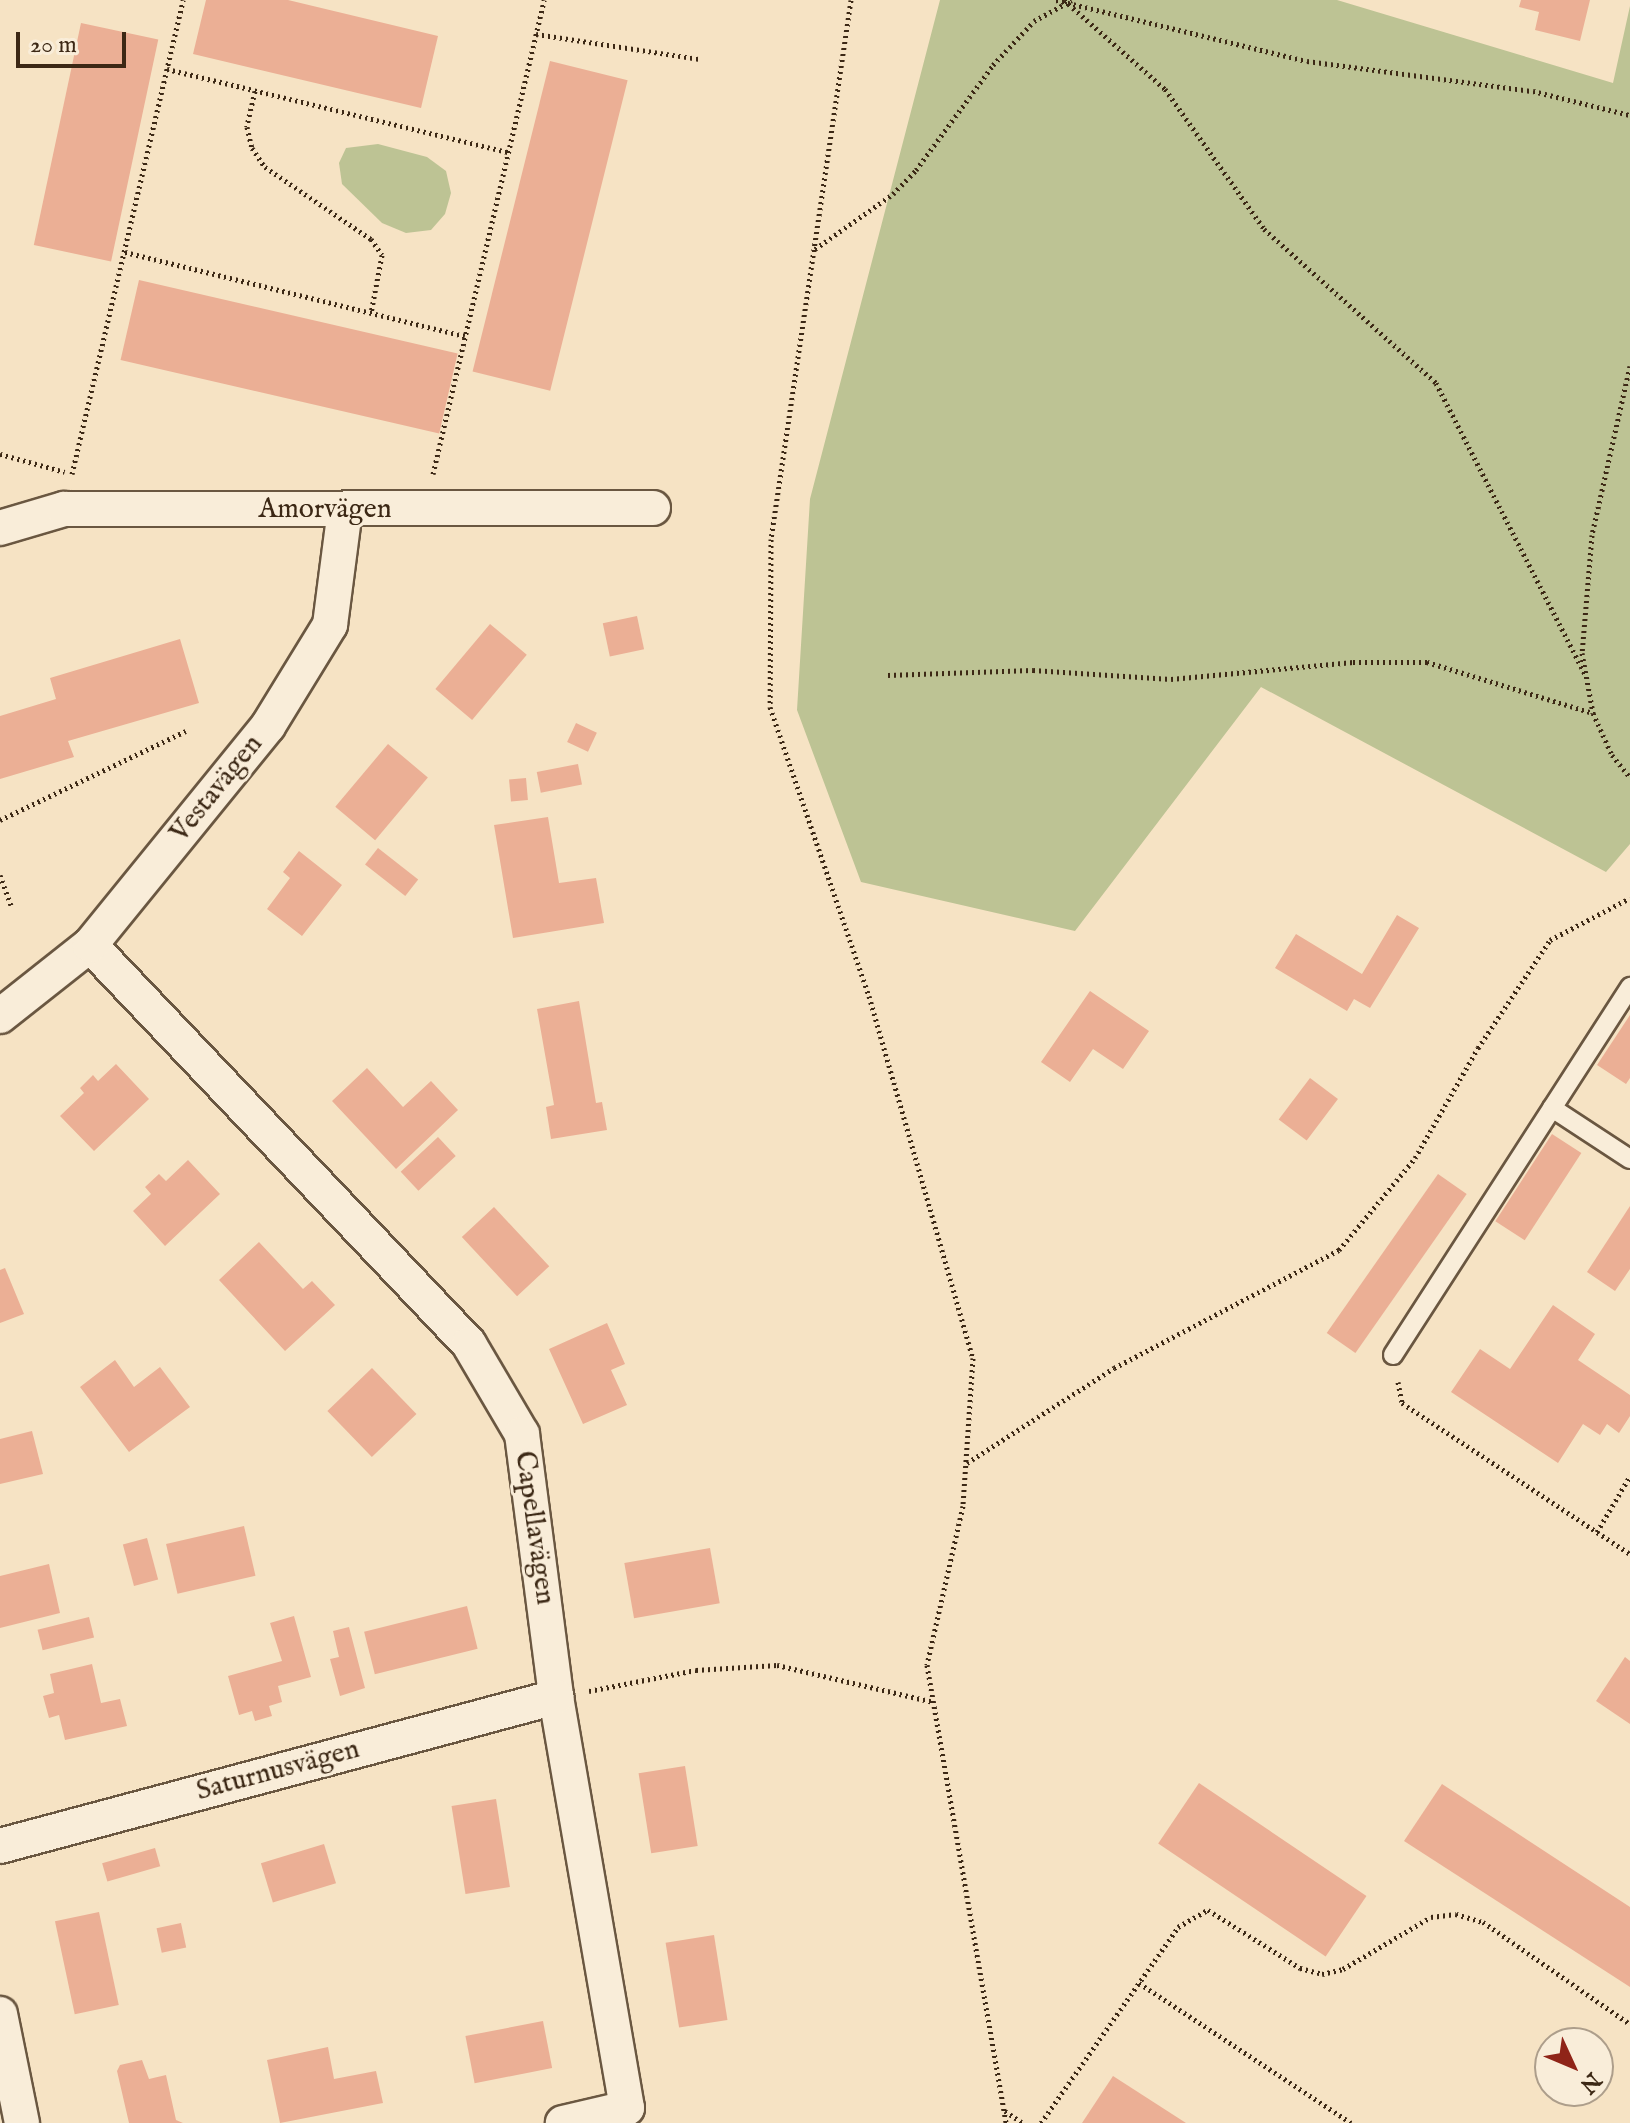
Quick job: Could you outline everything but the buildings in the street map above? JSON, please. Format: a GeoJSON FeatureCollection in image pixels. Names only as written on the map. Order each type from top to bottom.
{"type":"FeatureCollection","features":[{"type":"Feature","properties":{"kind":"street","name":"Amorvägen"},"geometry":{"type":"LineString","coordinates":[[0,528],[64,509],[653,508]]}},
{"type":"Feature","properties":{"kind":"street","name":"Vestavägen"},"geometry":{"type":"LineString","coordinates":[[0,1016],[90,945],[268,726],[330,625],[345,510]]}},
{"type":"Feature","properties":{"kind":"street","name":"Capellavägen"},"geometry":{"type":"LineString","coordinates":[[90,945],[469,1344],[522,1434],[556,1697],[627,2108],[563,2123]]}},
{"type":"Feature","properties":{"kind":"street","name":"Saturnusvägen"},"geometry":{"type":"LineString","coordinates":[[0,1846],[556,1697]]}},
{"type":"Feature","properties":{"kind":"street"},"geometry":{"type":"LineString","coordinates":[[0,2014],[22,2123]]}},
{"type":"Feature","properties":{"kind":"lane"},"geometry":{"type":"LineString","coordinates":[[1393,1355],[1630,987]]}},
{"type":"Feature","properties":{"kind":"lane"},"geometry":{"type":"LineString","coordinates":[[1552,1108],[1630,1159]]}},
{"type":"Feature","properties":{"kind":"path"},"geometry":{"type":"LineString","coordinates":[[64,509],[183,0]]}},
{"type":"Feature","properties":{"kind":"path"},"geometry":{"type":"LineString","coordinates":[[424,510],[544,0]]}},
{"type":"Feature","properties":{"kind":"path"},"geometry":{"type":"LineString","coordinates":[[851,0],[771,539],[770,707],[869,996],[973,1358],[963,1506],[927,1665],[1006,2123]]}},
{"type":"Feature","properties":{"kind":"path"},"geometry":{"type":"LineString","coordinates":[[1056,0],[1307,61],[1533,91],[1630,115]]}},
{"type":"Feature","properties":{"kind":"path"},"geometry":{"type":"LineString","coordinates":[[814,250],[893,194],[916,170],[993,65],[1034,21],[1069,1]]}},
{"type":"Feature","properties":{"kind":"path"},"geometry":{"type":"LineString","coordinates":[[1069,1],[1165,89],[1264,229],[1436,383],[1586,676]]}},
{"type":"Feature","properties":{"kind":"path"},"geometry":{"type":"LineString","coordinates":[[536,34],[700,59]]}},
{"type":"Feature","properties":{"kind":"path"},"geometry":{"type":"LineString","coordinates":[[167,69],[508,152]]}},
{"type":"Feature","properties":{"kind":"path"},"geometry":{"type":"LineString","coordinates":[[255,91],[247,127],[252,148],[265,167],[371,239],[382,255],[371,313]]}},
{"type":"Feature","properties":{"kind":"path"},"geometry":{"type":"LineString","coordinates":[[125,252],[465,336]]}},
{"type":"Feature","properties":{"kind":"path"},"geometry":{"type":"LineString","coordinates":[[1630,366],[1592,535],[1582,653],[1593,713],[1612,755],[1630,777]]}},
{"type":"Feature","properties":{"kind":"path"},"geometry":{"type":"LineString","coordinates":[[0,454],[72,474]]}},
{"type":"Feature","properties":{"kind":"path"},"geometry":{"type":"LineString","coordinates":[[888,675],[1033,670],[1171,679],[1353,662],[1427,662],[1593,713]]}},
{"type":"Feature","properties":{"kind":"path"},"geometry":{"type":"LineString","coordinates":[[0,820],[186,731]]}},
{"type":"Feature","properties":{"kind":"path"},"geometry":{"type":"LineString","coordinates":[[0,875],[11,905]]}},
{"type":"Feature","properties":{"kind":"path"},"geometry":{"type":"LineString","coordinates":[[966,1464],[1114,1368],[1339,1250],[1415,1158],[1478,1048],[1550,940],[1630,898]]}},
{"type":"Feature","properties":{"kind":"path"},"geometry":{"type":"LineString","coordinates":[[1393,1355],[1402,1403],[1630,1554]]}},
{"type":"Feature","properties":{"kind":"path"},"geometry":{"type":"LineString","coordinates":[[1597,1532],[1630,1476]]}},
{"type":"Feature","properties":{"kind":"path"},"geometry":{"type":"LineString","coordinates":[[556,1697],[696,1670],[777,1665],[934,1702]]}},
{"type":"Feature","properties":{"kind":"path"},"geometry":{"type":"LineString","coordinates":[[1041,2123],[1178,1927],[1208,1910],[1300,1968],[1322,1974],[1343,1969],[1431,1917],[1456,1914],[1483,1922],[1630,2024]]}},
{"type":"Feature","properties":{"kind":"path"},"geometry":{"type":"LineString","coordinates":[[1139,1983],[1351,2123]]}},
{"type":"Feature","properties":{"kind":"path"},"geometry":{"type":"LineString","coordinates":[[1004,2110],[1023,2123]]}},
{"type":"Feature","properties":{"kind":"green space"},"geometry":{"type":"Polygon","coordinates":[[[940,0],[1337,0],[1613,83],[1630,6],[1630,844],[1606,872],[1261,687],[1075,931],[861,882],[797,710],[810,499],[940,0]]]}},
{"type":"Feature","properties":{"kind":"green space"},"geometry":{"type":"Polygon","coordinates":[[[378,144],[427,157],[446,171],[451,193],[445,214],[431,230],[406,233],[382,223],[342,184],[339,163],[346,148],[378,144]]]}}]}
